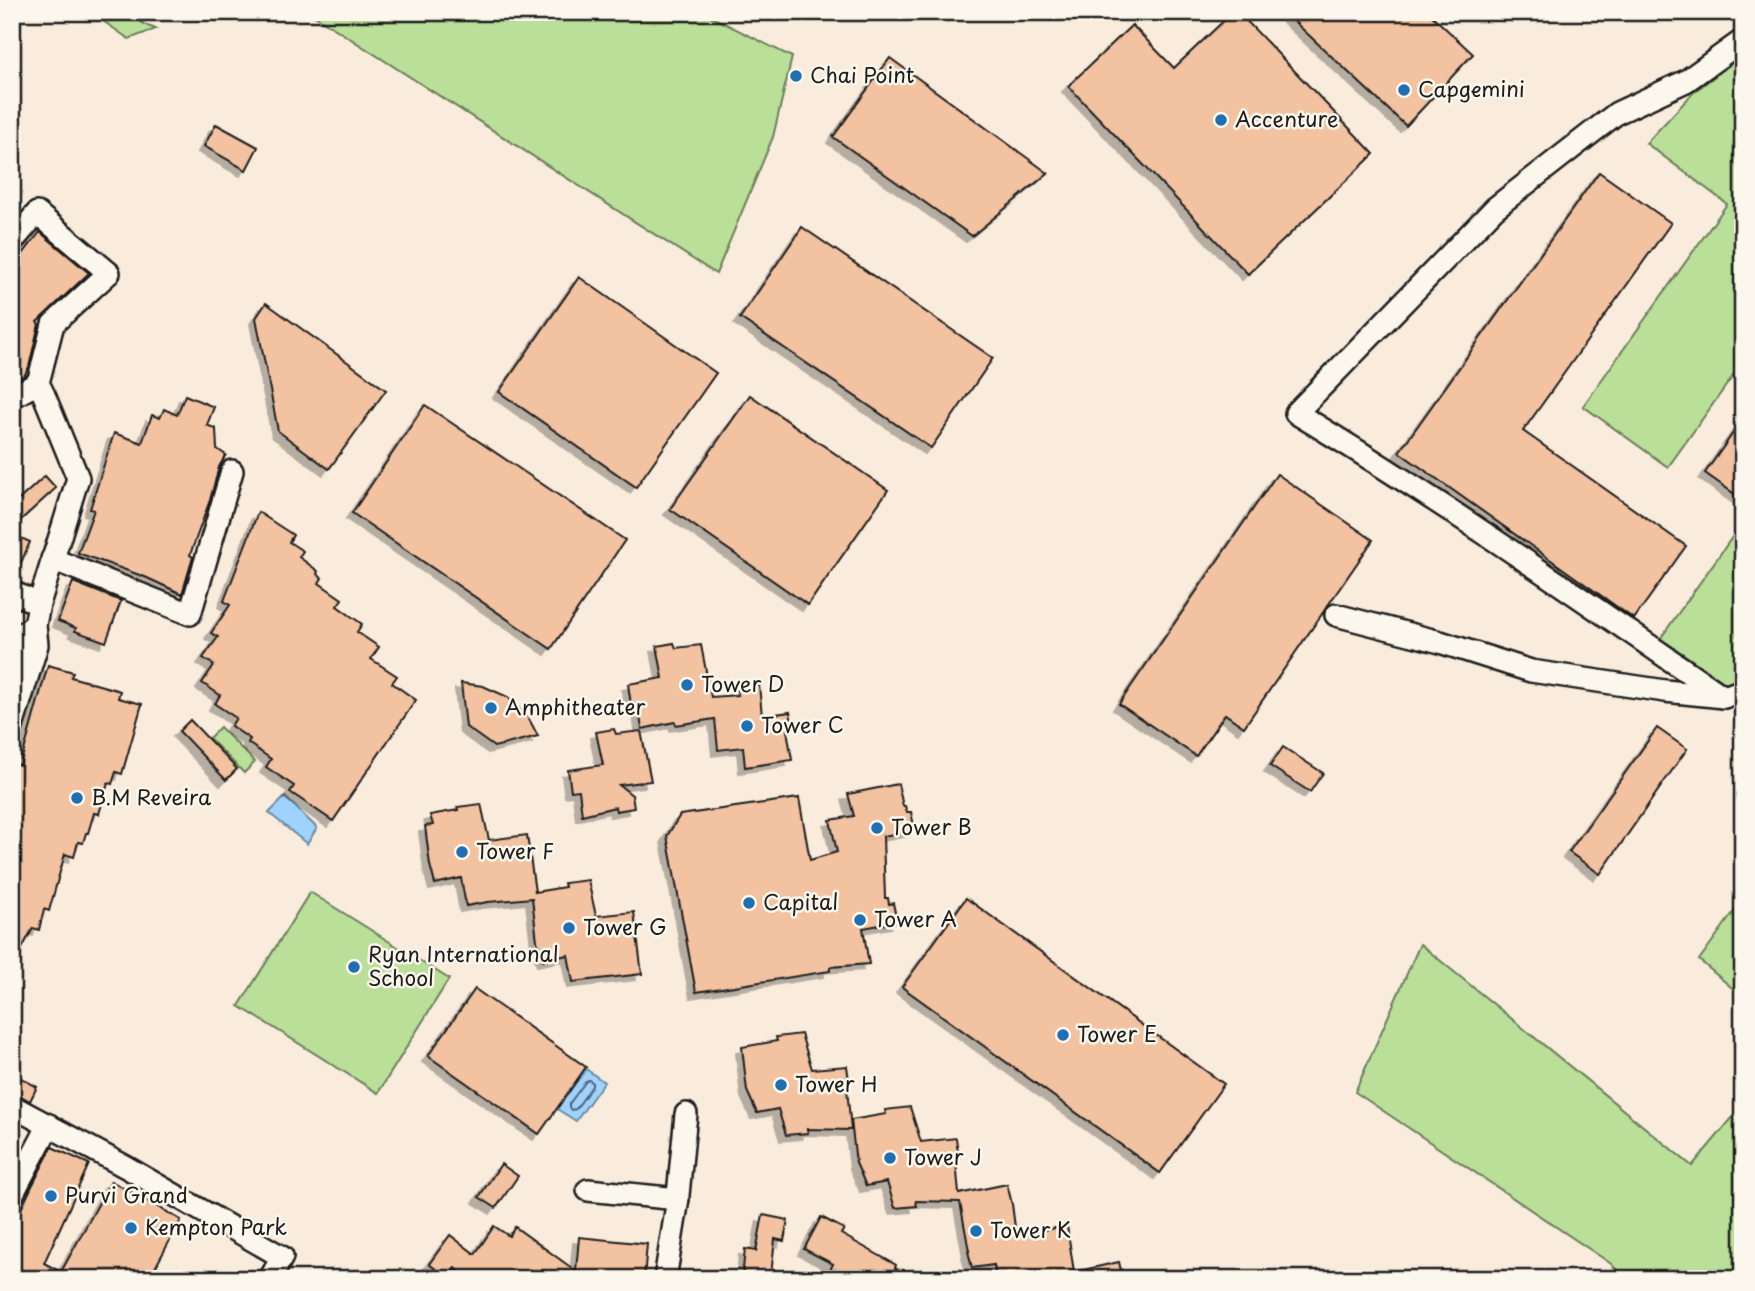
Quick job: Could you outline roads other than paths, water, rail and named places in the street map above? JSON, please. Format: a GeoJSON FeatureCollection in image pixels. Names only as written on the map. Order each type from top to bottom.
{"type":"FeatureCollection","features":[{"type":"Feature","properties":{"kind":"street"},"geometry":{"type":"LineString","coordinates":[[1733,694],[1567,589],[1373,459],[1296,413],[1495,208],[1618,113],[1686,81],[1743,40]]}},
{"type":"Feature","properties":{"kind":"street"},"geometry":{"type":"LineString","coordinates":[[12,242],[37,213],[109,273],[53,324],[38,383],[78,478],[37,615],[37,645],[12,727]]}},
{"type":"Feature","properties":{"kind":"street"},"geometry":{"type":"LineString","coordinates":[[12,397],[38,383]]}},
{"type":"Feature","properties":{"kind":"street"},"geometry":{"type":"LineString","coordinates":[[52,559],[190,614],[232,471]]}},
{"type":"Feature","properties":{"kind":"street"},"geometry":{"type":"LineString","coordinates":[[12,592],[37,615]]}},
{"type":"Feature","properties":{"kind":"street"},"geometry":{"type":"LineString","coordinates":[[12,658],[20,635],[37,615]]}},
{"type":"Feature","properties":{"kind":"street"},"geometry":{"type":"LineString","coordinates":[[1336,615],[1440,642],[1531,670],[1665,691],[1733,694]]}},
{"type":"Feature","properties":{"kind":"street"},"geometry":{"type":"LineString","coordinates":[[12,1106],[282,1257],[270,1279]]}},
{"type":"Feature","properties":{"kind":"street"},"geometry":{"type":"LineString","coordinates":[[665,1279],[678,1199],[685,1114]]}},
{"type":"Feature","properties":{"kind":"street"},"geometry":{"type":"LineString","coordinates":[[12,1195],[49,1125]]}},
{"type":"Feature","properties":{"kind":"street"},"geometry":{"type":"LineString","coordinates":[[588,1190],[678,1199]]}},
{"type":"Feature","properties":{"kind":"water"},"geometry":{"type":"Polygon","coordinates":[[[285,797],[317,828],[307,844],[269,813],[285,797]]]}},
{"type":"Feature","properties":{"kind":"water"},"geometry":{"type":"Polygon","coordinates":[[[586,1069],[604,1082],[576,1121],[557,1109],[586,1069]]]}},
{"type":"Feature","properties":{"kind":"place","name":"Chai Point"},"geometry":{"type":"Point","coordinates":[796,76]}},
{"type":"Feature","properties":{"kind":"place","name":"Capgemini"},"geometry":{"type":"Point","coordinates":[1404,90]}},
{"type":"Feature","properties":{"kind":"place","name":"Accenture"},"geometry":{"type":"Point","coordinates":[1221,120]}},
{"type":"Feature","properties":{"kind":"place","name":"Tower D"},"geometry":{"type":"Point","coordinates":[687,685]}},
{"type":"Feature","properties":{"kind":"place","name":"Amphitheater"},"geometry":{"type":"Point","coordinates":[491,708]}},
{"type":"Feature","properties":{"kind":"place","name":"Tower C"},"geometry":{"type":"Point","coordinates":[747,726]}},
{"type":"Feature","properties":{"kind":"place","name":"B.M Reveira"},"geometry":{"type":"Point","coordinates":[77,798]}},
{"type":"Feature","properties":{"kind":"place","name":"Tower B"},"geometry":{"type":"Point","coordinates":[877,828]}},
{"type":"Feature","properties":{"kind":"place","name":"Tower F"},"geometry":{"type":"Point","coordinates":[462,852]}},
{"type":"Feature","properties":{"kind":"place","name":"Capital"},"geometry":{"type":"Point","coordinates":[749,903]}},
{"type":"Feature","properties":{"kind":"place","name":"Tower A"},"geometry":{"type":"Point","coordinates":[860,920]}},
{"type":"Feature","properties":{"kind":"place","name":"Tower G"},"geometry":{"type":"Point","coordinates":[569,928]}},
{"type":"Feature","properties":{"kind":"place","name":"Ryan International School"},"geometry":{"type":"Point","coordinates":[354,967]}},
{"type":"Feature","properties":{"kind":"place","name":"Tower E"},"geometry":{"type":"Point","coordinates":[1063,1035]}},
{"type":"Feature","properties":{"kind":"place","name":"Tower H"},"geometry":{"type":"Point","coordinates":[781,1085]}},
{"type":"Feature","properties":{"kind":"place","name":"Tower J"},"geometry":{"type":"Point","coordinates":[890,1158]}},
{"type":"Feature","properties":{"kind":"place","name":"Purvi Grand"},"geometry":{"type":"Point","coordinates":[51,1196]}},
{"type":"Feature","properties":{"kind":"place","name":"Kempton Park"},"geometry":{"type":"Point","coordinates":[131,1228]}},
{"type":"Feature","properties":{"kind":"place","name":"Tower K"},"geometry":{"type":"Point","coordinates":[976,1231]}}]}
